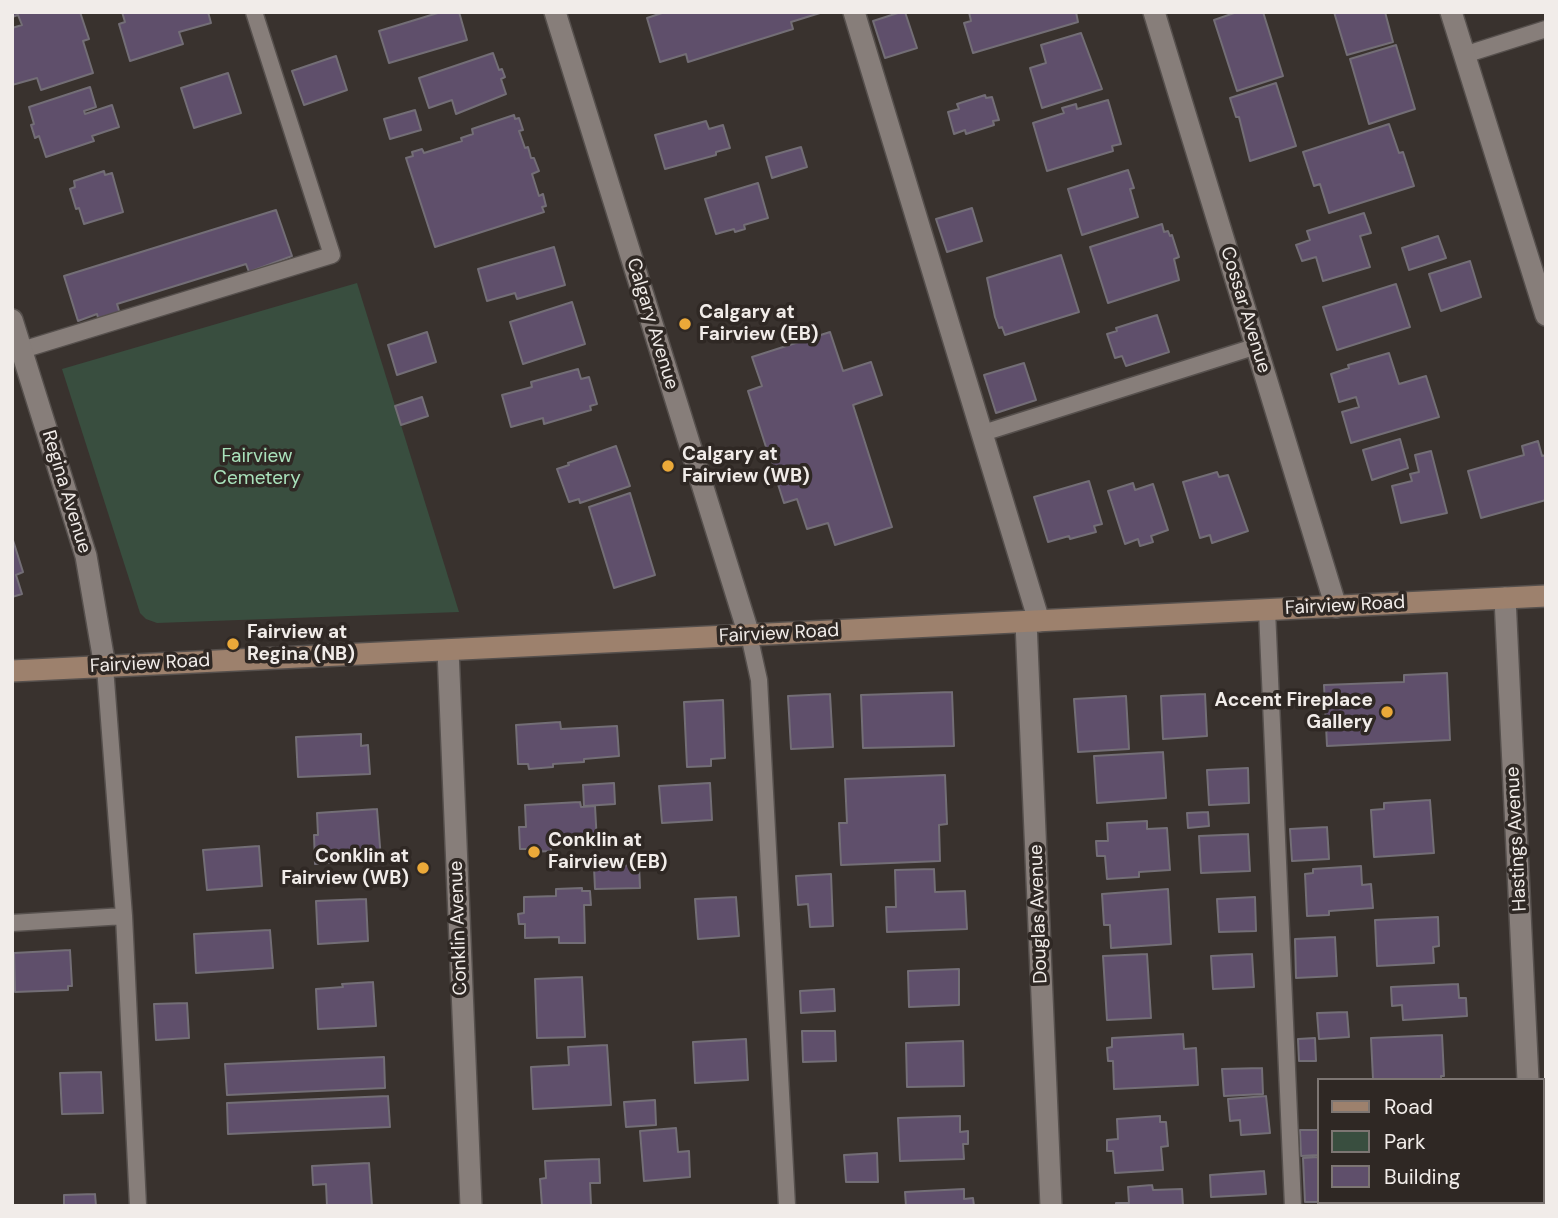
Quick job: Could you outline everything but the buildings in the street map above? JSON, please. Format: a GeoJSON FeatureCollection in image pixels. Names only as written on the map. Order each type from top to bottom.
{"type":"FeatureCollection","features":[{"type":"Feature","properties":{"kind":"main road","name":"Fairview Road"},"geometry":{"type":"LineString","coordinates":[[12,671],[1546,596]]}},
{"type":"Feature","properties":{"kind":"street","name":"Calgary Avenue"},"geometry":{"type":"LineString","coordinates":[[555,12],[749,635]]}},
{"type":"Feature","properties":{"kind":"street","name":"Douglas Avenue"},"geometry":{"type":"LineString","coordinates":[[854,12],[983,433],[1033,621],[1051,1206]]}},
{"type":"Feature","properties":{"kind":"street","name":"Cossar Avenue"},"geometry":{"type":"LineString","coordinates":[[1153,12],[1336,607]]}},
{"type":"Feature","properties":{"kind":"street"},"geometry":{"type":"LineString","coordinates":[[1451,12],[1546,315]]}},
{"type":"Feature","properties":{"kind":"street","name":"Regina Avenue"},"geometry":{"type":"LineString","coordinates":[[12,320],[86,556],[105,667]]}},
{"type":"Feature","properties":{"kind":"street","name":"Hastings Avenue"},"geometry":{"type":"LineString","coordinates":[[1505,598],[1528,1078]]}},
{"type":"Feature","properties":{"kind":"street","name":"Conklin Avenue"},"geometry":{"type":"LineString","coordinates":[[448,650],[471,1206]]}},
{"type":"Feature","properties":{"kind":"lane"},"geometry":{"type":"LineString","coordinates":[[22,350],[332,255],[254,12]]}},
{"type":"Feature","properties":{"kind":"lane"},"geometry":{"type":"LineString","coordinates":[[1464,55],[1546,29]]}},
{"type":"Feature","properties":{"kind":"lane"},"geometry":{"type":"LineString","coordinates":[[983,433],[1256,346]]}},
{"type":"Feature","properties":{"kind":"lane"},"geometry":{"type":"LineString","coordinates":[[1267,610],[1293,1206]]}},
{"type":"Feature","properties":{"kind":"lane"},"geometry":{"type":"LineString","coordinates":[[749,635],[759,680],[788,1206]]}},
{"type":"Feature","properties":{"kind":"lane"},"geometry":{"type":"LineString","coordinates":[[105,667],[124,916],[138,1206]]}},
{"type":"Feature","properties":{"kind":"lane"},"geometry":{"type":"LineString","coordinates":[[12,923],[124,916]]}},
{"type":"Feature","properties":{"kind":"green space","name":"Fairview Cemetery"},"geometry":{"type":"Polygon","coordinates":[[[357,283],[459,612],[157,623],[146,619],[140,613],[62,369],[357,283]]]}},
{"type":"Feature","properties":{"kind":"place","name":"Calgary at Fairview (EB)"},"geometry":{"type":"Point","coordinates":[685,324]}},
{"type":"Feature","properties":{"kind":"place","name":"Calgary at Fairview (WB)"},"geometry":{"type":"Point","coordinates":[668,466]}},
{"type":"Feature","properties":{"kind":"place","name":"Fairview at Regina (NB)"},"geometry":{"type":"Point","coordinates":[233,644]}},
{"type":"Feature","properties":{"kind":"place","name":"Accent Fireplace Gallery"},"geometry":{"type":"Point","coordinates":[1387,712]}},
{"type":"Feature","properties":{"kind":"place","name":"Conklin at Fairview (EB)"},"geometry":{"type":"Point","coordinates":[534,852]}},
{"type":"Feature","properties":{"kind":"place","name":"Conklin at Fairview (WB)"},"geometry":{"type":"Point","coordinates":[423,868]}}]}
